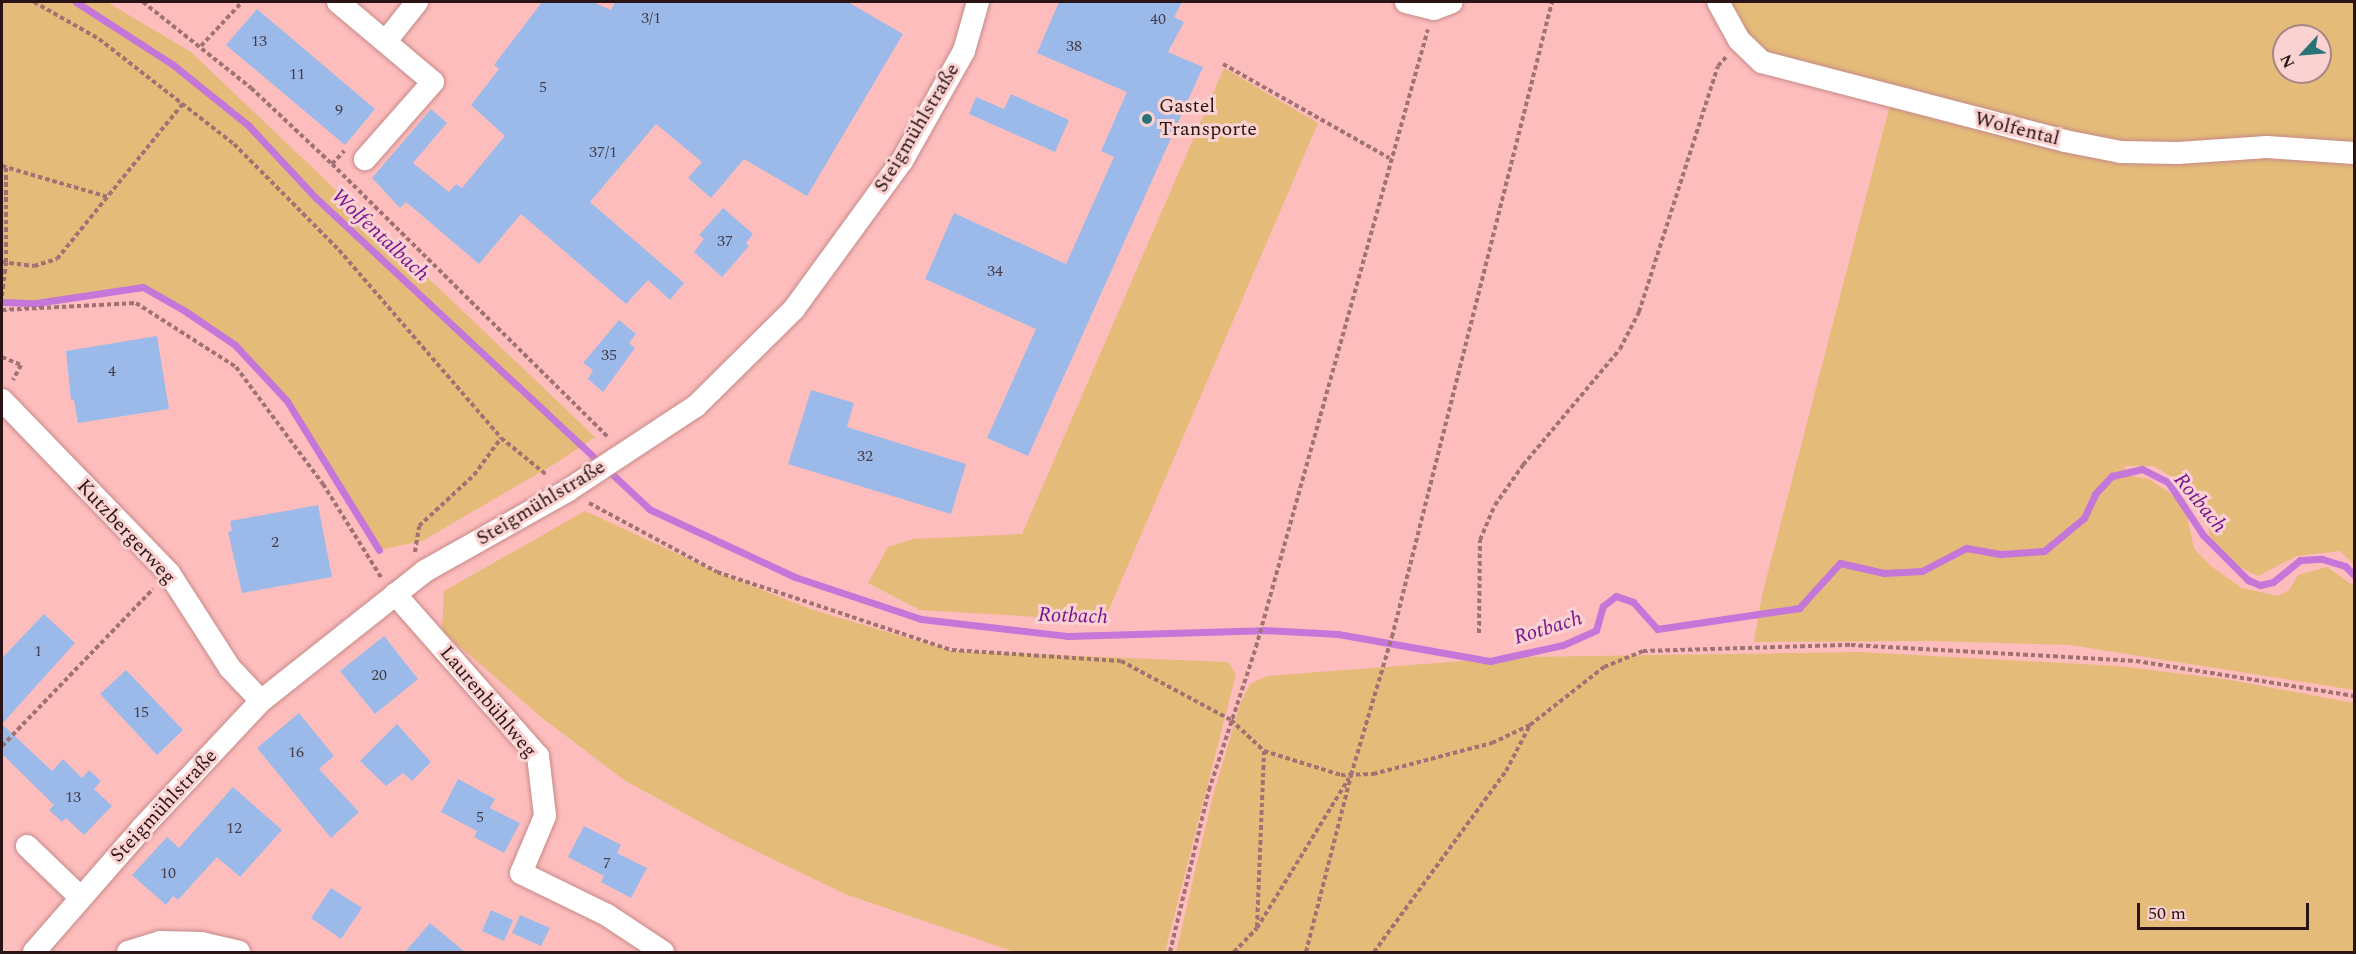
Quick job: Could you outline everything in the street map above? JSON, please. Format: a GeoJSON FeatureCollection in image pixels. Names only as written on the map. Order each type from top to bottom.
{"type":"FeatureCollection","features":[{"type":"Feature","properties":{"kind":"street"},"geometry":{"type":"LineString","coordinates":[[338,2],[433,82],[357,153]]}},
{"type":"Feature","properties":{"kind":"street"},"geometry":{"type":"LineString","coordinates":[[386,41],[417,2]]}},
{"type":"Feature","properties":{"kind":"street","name":"Steigmühlstraße"},"geometry":{"type":"LineString","coordinates":[[34,952],[261,701],[425,571],[567,491],[696,406],[794,309],[902,161],[964,51],[978,2]]}},
{"type":"Feature","properties":{"kind":"street"},"geometry":{"type":"LineString","coordinates":[[1406,2],[1443,5]]}},
{"type":"Feature","properties":{"kind":"street","name":"Wolfental"},"geometry":{"type":"LineString","coordinates":[[1718,2],[1739,40],[1762,62],[2065,141],[2121,152],[2178,153],[2267,147],[2355,153]]}},
{"type":"Feature","properties":{"kind":"street","name":"Kutzbergerweg"},"geometry":{"type":"LineString","coordinates":[[2,400],[169,573],[230,668],[261,701]]}},
{"type":"Feature","properties":{"kind":"street","name":"Laurenbühlweg"},"geometry":{"type":"LineString","coordinates":[[395,594],[538,756],[545,816],[520,873],[607,915],[663,952]]}},
{"type":"Feature","properties":{"kind":"street"},"geometry":{"type":"LineString","coordinates":[[27,846],[81,898]]}},
{"type":"Feature","properties":{"kind":"street"},"geometry":{"type":"LineString","coordinates":[[128,952],[160,942],[201,943],[239,952]]}},
{"type":"Feature","properties":{"kind":"path"},"geometry":{"type":"LineString","coordinates":[[34,2],[99,39],[184,102],[234,144],[339,250],[501,438],[567,491],[717,572],[819,608],[952,650],[1121,661],[1231,720],[1264,750],[1316,769],[1351,775],[1373,774],[1450,756],[1492,743],[1530,725],[1604,667],[1643,651],[1721,646],[1851,645],[2136,661],[2355,696]]}},
{"type":"Feature","properties":{"kind":"path"},"geometry":{"type":"LineString","coordinates":[[142,2],[201,46],[332,164],[607,436],[621,454]]}},
{"type":"Feature","properties":{"kind":"path"},"geometry":{"type":"LineString","coordinates":[[201,46],[242,2]]}},
{"type":"Feature","properties":{"kind":"path"},"geometry":{"type":"LineString","coordinates":[[1306,952],[1351,775],[1392,637],[1552,2]]}},
{"type":"Feature","properties":{"kind":"path"},"geometry":{"type":"LineString","coordinates":[[1170,952],[1231,720],[1256,648],[1389,158],[1443,5]]}},
{"type":"Feature","properties":{"kind":"path"},"geometry":{"type":"LineString","coordinates":[[1479,633],[1480,540],[1496,505],[1523,465],[1620,349],[1639,312],[1718,66],[1739,40]]}},
{"type":"Feature","properties":{"kind":"path"},"geometry":{"type":"LineString","coordinates":[[1223,64],[1389,158]]}},
{"type":"Feature","properties":{"kind":"path"},"geometry":{"type":"LineString","coordinates":[[4,262],[34,266],[57,259],[184,102]]}},
{"type":"Feature","properties":{"kind":"path"},"geometry":{"type":"LineString","coordinates":[[332,164],[357,153]]}},
{"type":"Feature","properties":{"kind":"path"},"geometry":{"type":"LineString","coordinates":[[2,296],[4,167],[108,197]]}},
{"type":"Feature","properties":{"kind":"path"},"geometry":{"type":"LineString","coordinates":[[2,310],[136,303],[236,367],[310,465],[370,564],[395,594]]}},
{"type":"Feature","properties":{"kind":"path"},"geometry":{"type":"LineString","coordinates":[[2,357],[21,365],[2,400]]}},
{"type":"Feature","properties":{"kind":"path"},"geometry":{"type":"LineString","coordinates":[[425,571],[413,549],[419,526],[474,475],[501,438]]}},
{"type":"Feature","properties":{"kind":"path"},"geometry":{"type":"LineString","coordinates":[[2,747],[169,573]]}},
{"type":"Feature","properties":{"kind":"path"},"geometry":{"type":"LineString","coordinates":[[1374,952],[1506,771],[1530,725]]}},
{"type":"Feature","properties":{"kind":"path"},"geometry":{"type":"LineString","coordinates":[[1257,928],[1264,750]]}},
{"type":"Feature","properties":{"kind":"path"},"geometry":{"type":"LineString","coordinates":[[1234,952],[1257,928],[1351,775]]}},
{"type":"Feature","properties":{"kind":"shaded area"},"geometry":{"type":"Polygon","coordinates":[[[2,2],[107,2],[191,52],[595,437],[558,462],[422,541],[379,550],[287,401],[235,345],[185,311],[143,287],[36,303],[2,302],[2,2]]]}},
{"type":"Feature","properties":{"kind":"shaded area"},"geometry":{"type":"Polygon","coordinates":[[[1726,2],[2354,2],[2354,145],[2120,145],[1764,58],[1726,2]]]}},
{"type":"Feature","properties":{"kind":"shaded area"},"geometry":{"type":"Polygon","coordinates":[[[1224,68],[1318,123],[1104,621],[920,610],[868,583],[888,547],[913,539],[1022,534],[1224,68]]]}},
{"type":"Feature","properties":{"kind":"shaded area"},"geometry":{"type":"Polygon","coordinates":[[[1891,101],[2035,143],[2354,158],[2354,565],[2340,551],[2297,556],[2258,576],[2237,566],[2212,543],[2201,501],[2177,480],[2154,466],[2124,466],[2130,476],[2149,479],[2170,493],[2186,511],[2194,549],[2212,567],[2242,588],[2278,596],[2289,590],[2298,575],[2327,567],[2354,586],[2354,690],[2070,645],[1934,641],[1754,642],[1762,595],[1891,101]]]}},
{"type":"Feature","properties":{"kind":"shaded area"},"geometry":{"type":"Polygon","coordinates":[[[585,511],[719,573],[813,610],[952,651],[1228,662],[1236,674],[1165,952],[1015,952],[845,894],[731,839],[624,780],[541,717],[442,631],[444,591],[585,511]]]}},
{"type":"Feature","properties":{"kind":"shaded area"},"geometry":{"type":"Polygon","coordinates":[[[1859,652],[2119,666],[2231,680],[2354,703],[2354,952],[1176,952],[1213,796],[1240,704],[1250,684],[1267,676],[1516,657],[1859,652]]]}},
{"type":"Feature","properties":{"kind":"building"},"geometry":{"type":"Polygon","coordinates":[[[542,2],[593,2],[611,10],[615,2],[848,2],[903,34],[807,196],[744,159],[711,198],[688,178],[702,162],[656,124],[590,202],[684,283],[670,300],[648,280],[626,304],[521,214],[479,264],[406,202],[400,208],[372,178],[431,109],[447,123],[413,163],[449,192],[456,184],[462,188],[505,136],[471,105],[499,69],[494,65],[542,2]]]}},
{"type":"Feature","properties":{"kind":"building"},"geometry":{"type":"Polygon","coordinates":[[[1059,2],[1182,2],[1174,17],[1184,22],[1168,52],[1203,67],[1028,456],[987,438],[1036,329],[925,279],[954,213],[1066,264],[1114,157],[1101,151],[1127,92],[1037,53],[1059,2]]]}},
{"type":"Feature","properties":{"kind":"building"},"geometry":{"type":"Polygon","coordinates":[[[257,9],[375,109],[345,145],[226,45],[257,9]]]}},
{"type":"Feature","properties":{"kind":"building"},"geometry":{"type":"Polygon","coordinates":[[[1011,94],[1069,120],[1055,152],[969,114],[976,97],[1004,109],[1011,94]]]}},
{"type":"Feature","properties":{"kind":"building"},"geometry":{"type":"Polygon","coordinates":[[[723,208],[753,234],[746,243],[749,246],[722,277],[694,252],[704,239],[699,235],[723,208]]]}},
{"type":"Feature","properties":{"kind":"building"},"geometry":{"type":"Polygon","coordinates":[[[619,320],[636,334],[629,343],[635,348],[603,392],[588,379],[593,370],[583,363],[619,320]]]}},
{"type":"Feature","properties":{"kind":"building"},"geometry":{"type":"Polygon","coordinates":[[[157,336],[169,409],[78,423],[74,400],[71,400],[66,351],[157,336]]]}},
{"type":"Feature","properties":{"kind":"building"},"geometry":{"type":"Polygon","coordinates":[[[811,390],[854,403],[847,427],[966,464],[951,514],[788,464],[811,390]]]}},
{"type":"Feature","properties":{"kind":"building"},"geometry":{"type":"Polygon","coordinates":[[[318,505],[332,577],[242,593],[228,532],[232,531],[230,521],[318,505]]]}},
{"type":"Feature","properties":{"kind":"building"},"geometry":{"type":"Polygon","coordinates":[[[44,614],[75,643],[2,724],[2,658],[44,614]]]}},
{"type":"Feature","properties":{"kind":"building"},"geometry":{"type":"Polygon","coordinates":[[[384,636],[418,679],[375,714],[340,671],[384,636]]]}},
{"type":"Feature","properties":{"kind":"building"},"geometry":{"type":"Polygon","coordinates":[[[126,670],[183,730],[157,755],[100,694],[126,670]]]}},
{"type":"Feature","properties":{"kind":"building"},"geometry":{"type":"Polygon","coordinates":[[[299,713],[334,756],[319,769],[359,812],[331,838],[257,748],[299,713]]]}},
{"type":"Feature","properties":{"kind":"building"},"geometry":{"type":"Polygon","coordinates":[[[2,724],[52,771],[63,759],[82,778],[89,770],[101,781],[94,789],[112,806],[84,835],[66,818],[62,822],[49,810],[54,805],[2,754],[2,724]]]}},
{"type":"Feature","properties":{"kind":"building"},"geometry":{"type":"Polygon","coordinates":[[[397,724],[431,762],[412,781],[403,773],[386,786],[360,761],[397,724]]]}},
{"type":"Feature","properties":{"kind":"building"},"geometry":{"type":"Polygon","coordinates":[[[458,779],[495,799],[490,808],[520,823],[504,853],[474,837],[477,831],[441,812],[458,779]]]}},
{"type":"Feature","properties":{"kind":"building"},"geometry":{"type":"Polygon","coordinates":[[[233,787],[282,830],[240,877],[217,857],[178,900],[173,896],[166,905],[132,875],[167,837],[179,848],[233,787]]]}},
{"type":"Feature","properties":{"kind":"building"},"geometry":{"type":"Polygon","coordinates":[[[584,826],[621,845],[617,853],[647,868],[631,898],[601,882],[604,876],[568,857],[584,826]]]}},
{"type":"Feature","properties":{"kind":"building"},"geometry":{"type":"Polygon","coordinates":[[[331,888],[362,908],[341,939],[311,918],[331,888]]]}},
{"type":"Feature","properties":{"kind":"building"},"geometry":{"type":"Polygon","coordinates":[[[491,910],[513,920],[504,941],[482,931],[491,910]]]}},
{"type":"Feature","properties":{"kind":"building"},"geometry":{"type":"Polygon","coordinates":[[[520,915],[550,928],[541,946],[512,933],[520,915]]]}},
{"type":"Feature","properties":{"kind":"building"},"geometry":{"type":"Polygon","coordinates":[[[430,923],[465,952],[405,952],[430,923]]]}},
{"type":"Feature","properties":{"kind":"waterway","name":"Rotbach"},"geometry":{"type":"LineString","coordinates":[[76,2],[172,64],[249,126],[316,198],[649,509],[795,577],[921,619],[1067,636],[1264,630],[1338,634],[1490,661],[1563,645],[1596,630],[1603,606],[1616,596],[1633,602],[1657,629],[1799,608],[1840,563],[1884,573],[1922,571],[1966,548],[2001,554],[2044,551],[2084,518],[2095,494],[2112,476],[2142,469],[2168,482],[2203,535],[2248,580],[2260,585],[2273,582],[2300,560],[2322,559],[2345,566],[2354,575]]}},
{"type":"Feature","properties":{"kind":"waterway"},"geometry":{"type":"LineString","coordinates":[[2,302],[36,303],[143,287],[185,311],[235,345],[287,401],[379,550]]}},
{"type":"Feature","properties":{"kind":"place","name":"Gastel Transporte"},"geometry":{"type":"Point","coordinates":[1147,119]}},
{"type":"Feature","properties":{"kind":"water label","name":"Wolfentalbach"},"geometry":{"type":"Point","coordinates":[380,235]}}]}
